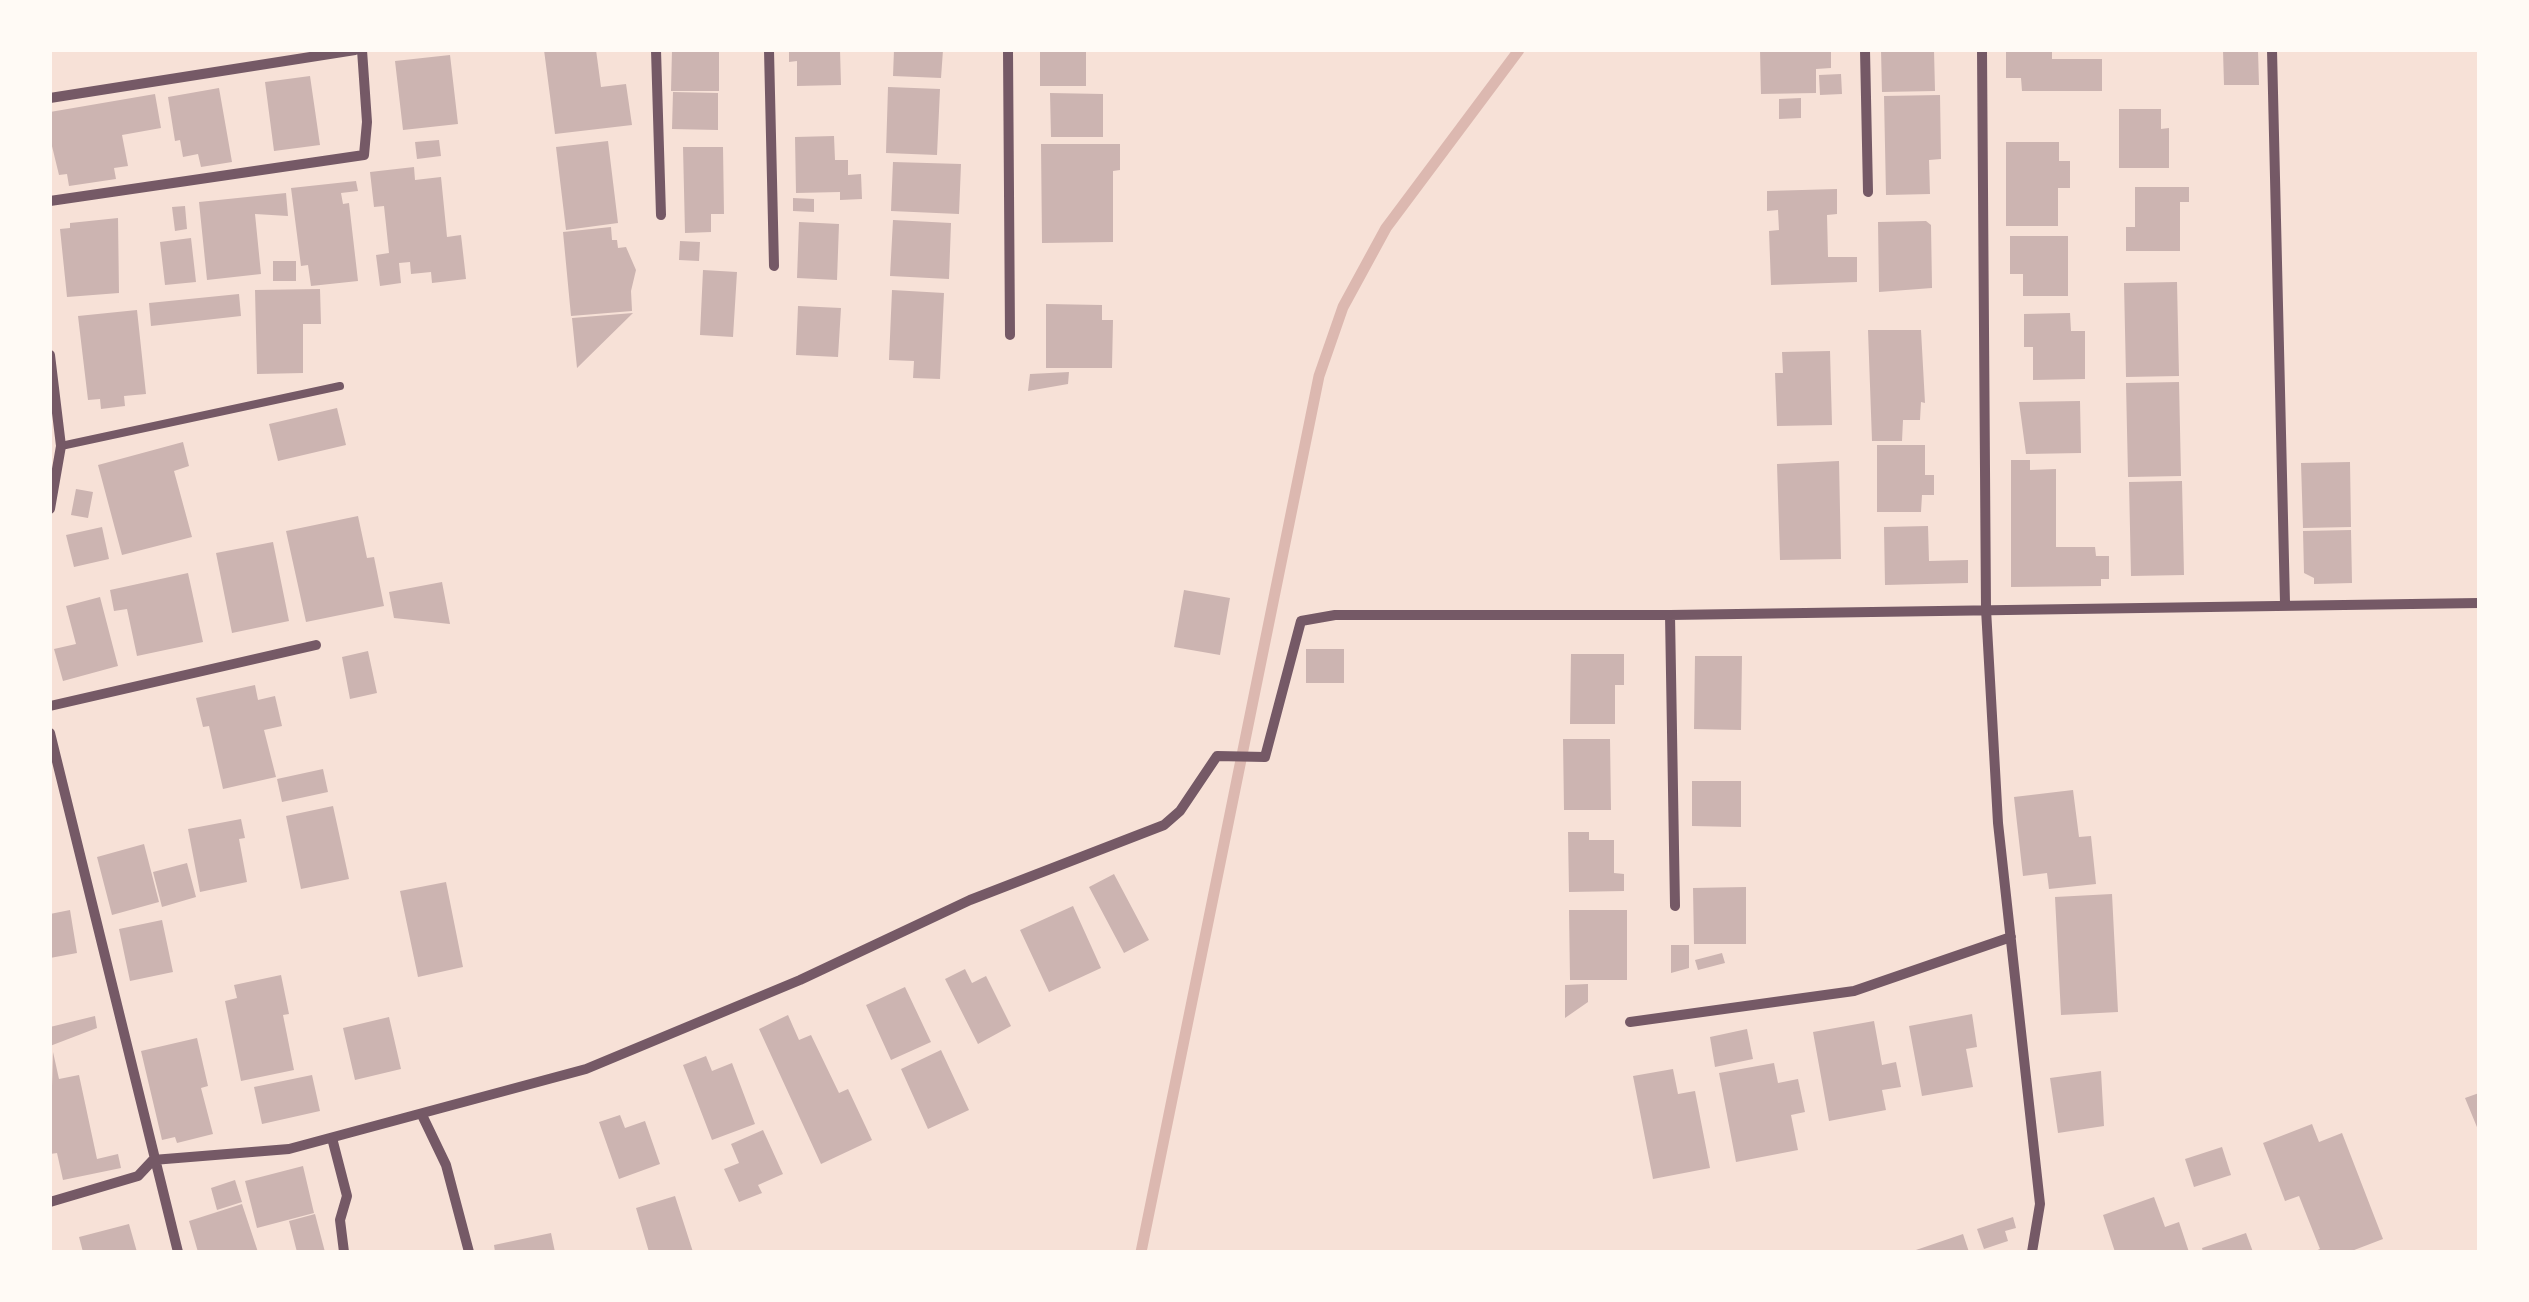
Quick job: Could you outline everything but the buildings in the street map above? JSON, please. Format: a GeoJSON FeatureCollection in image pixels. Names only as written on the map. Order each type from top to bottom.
{"type":"FeatureCollection","features":[{"type":"Feature","properties":{"kind":"street"},"geometry":{"type":"LineString","coordinates":[[50,98],[359,50],[367,122],[364,155],[50,201]]}},
{"type":"Feature","properties":{"kind":"street"},"geometry":{"type":"LineString","coordinates":[[656,50],[661,215]]}},
{"type":"Feature","properties":{"kind":"street"},"geometry":{"type":"LineString","coordinates":[[769,50],[774,266]]}},
{"type":"Feature","properties":{"kind":"street"},"geometry":{"type":"LineString","coordinates":[[1008,50],[1010,335]]}},
{"type":"Feature","properties":{"kind":"street"},"geometry":{"type":"LineString","coordinates":[[1865,50],[1868,192]]}},
{"type":"Feature","properties":{"kind":"street"},"geometry":{"type":"LineString","coordinates":[[1982,50],[1986,609],[1998,822],[2040,1204],[2032,1252]]}},
{"type":"Feature","properties":{"kind":"street"},"geometry":{"type":"LineString","coordinates":[[2272,50],[2285,603]]}},
{"type":"Feature","properties":{"kind":"street"},"geometry":{"type":"LineString","coordinates":[[50,355],[61,446],[50,508]]}},
{"type":"Feature","properties":{"kind":"street"},"geometry":{"type":"LineString","coordinates":[[50,1202],[138,1176],[152,1160],[290,1150],[586,1070],[800,980],[970,900],[1141,836],[1180,811],[1217,756],[1227,753],[1255,759],[1265,757],[1301,621],[1335,615],[1670,615],[2479,603]]}},
{"type":"Feature","properties":{"kind":"street"},"geometry":{"type":"LineString","coordinates":[[1670,615],[1675,906]]}},
{"type":"Feature","properties":{"kind":"street"},"geometry":{"type":"LineString","coordinates":[[50,706],[316,645]]}},
{"type":"Feature","properties":{"kind":"street"},"geometry":{"type":"LineString","coordinates":[[50,733],[152,1160],[178,1252]]}},
{"type":"Feature","properties":{"kind":"street"},"geometry":{"type":"LineString","coordinates":[[1630,1022],[1854,991],[2011,937]]}},
{"type":"Feature","properties":{"kind":"street"},"geometry":{"type":"LineString","coordinates":[[422,1115],[446,1164],[469,1252]]}},
{"type":"Feature","properties":{"kind":"street"},"geometry":{"type":"LineString","coordinates":[[332,1138],[347,1196],[340,1220],[344,1252]]}},
{"type":"Feature","properties":{"kind":"lane"},"geometry":{"type":"LineString","coordinates":[[61,446],[340,386]]}},
{"type":"Feature","properties":{"kind":"waterway"},"geometry":{"type":"LineString","coordinates":[[1141,1252],[1319,376],[1343,307],[1386,228],[1519,50]]}}]}
